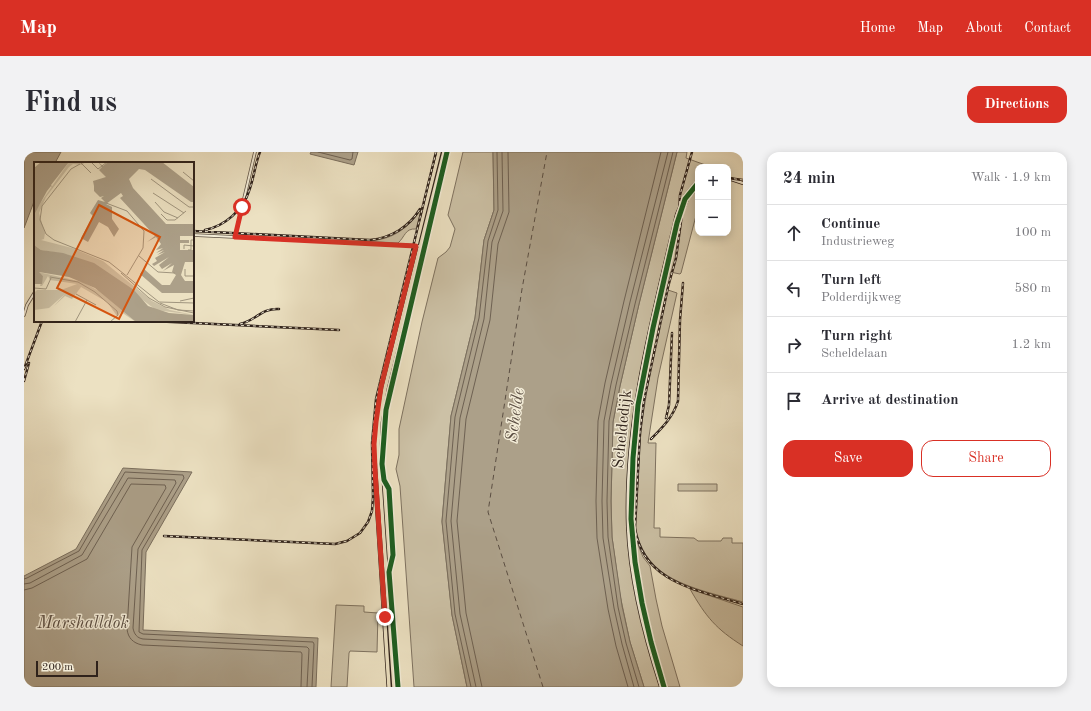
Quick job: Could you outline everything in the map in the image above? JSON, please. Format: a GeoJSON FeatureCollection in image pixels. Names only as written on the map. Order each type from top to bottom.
{"type":"FeatureCollection","features":[{"type":"Feature","properties":{"kind":"main road"},"geometry":{"type":"LineString","coordinates":[[378,494],[378,444],[385,388],[412,283],[418,246],[439,152]]}},
{"type":"Feature","properties":{"kind":"main road"},"geometry":{"type":"LineString","coordinates":[[394,687],[374,444],[377,406],[407,282],[444,152]]}},
{"type":"Feature","properties":{"kind":"main road"},"geometry":{"type":"LineString","coordinates":[[407,282],[412,283]]}},
{"type":"Feature","properties":{"kind":"main road"},"geometry":{"type":"LineString","coordinates":[[396,324],[401,323]]}},
{"type":"Feature","properties":{"kind":"main road"},"geometry":{"type":"LineString","coordinates":[[383,562],[389,687]]}},
{"type":"Feature","properties":{"kind":"street"},"geometry":{"type":"LineString","coordinates":[[235,237],[255,152]]}},
{"type":"Feature","properties":{"kind":"street"},"geometry":{"type":"LineString","coordinates":[[731,179],[743,183]]}},
{"type":"Feature","properties":{"kind":"street","name":"Scheldedijk"},"geometry":{"type":"LineString","coordinates":[[661,687],[646,638],[640,610],[628,535],[628,487],[637,394],[649,333],[677,214],[684,196],[695,183]]}},
{"type":"Feature","properties":{"kind":"street"},"geometry":{"type":"LineString","coordinates":[[194,235],[418,246]]}},
{"type":"Feature","properties":{"kind":"street"},"geometry":{"type":"LineString","coordinates":[[24,315],[34,294]]}},
{"type":"Feature","properties":{"kind":"shaded area"},"geometry":{"type":"Polygon","coordinates":[[[463,152],[493,152],[494,210],[484,240],[475,318],[451,416],[442,521],[452,615],[467,687],[414,687],[400,486],[396,469],[399,455],[399,429],[422,322],[438,258],[450,247],[455,229],[448,215],[463,152]]]}},
{"type":"Feature","properties":{"kind":"shaded area"},"geometry":{"type":"Polygon","coordinates":[[[677,152],[687,152],[686,158],[703,164],[695,164],[695,219],[681,273],[670,272],[659,308],[639,409],[635,458],[636,479],[632,518],[636,540],[643,557],[650,566],[662,626],[680,687],[644,687],[630,642],[620,595],[612,537],[611,501],[613,422],[639,304],[677,152]]]}},
{"type":"Feature","properties":{"kind":"shaded area"},"geometry":{"type":"Polygon","coordinates":[[[422,207],[416,229],[407,231],[398,243],[361,241],[373,241],[397,233],[414,219],[422,207]]]}},
{"type":"Feature","properties":{"kind":"shaded area"},"geometry":{"type":"Polygon","coordinates":[[[668,290],[677,293],[658,378],[648,443],[656,443],[654,528],[660,528],[660,537],[694,538],[698,541],[721,541],[723,538],[732,538],[732,543],[743,543],[743,602],[708,592],[672,579],[654,565],[645,554],[636,531],[635,513],[646,394],[668,290]]]}},
{"type":"Feature","properties":{"kind":"shaded area"},"geometry":{"type":"Polygon","coordinates":[[[678,484],[717,484],[717,491],[678,491],[678,484]]]}},
{"type":"Feature","properties":{"kind":"shaded area"},"geometry":{"type":"Polygon","coordinates":[[[690,589],[743,607],[743,646],[712,622],[690,589]]]}},
{"type":"Feature","properties":{"kind":"shaded area"},"geometry":{"type":"Polygon","coordinates":[[[336,605],[364,606],[364,612],[378,613],[377,652],[350,651],[347,687],[331,687],[336,605]]]}},
{"type":"Feature","properties":{"kind":"water"},"geometry":{"type":"Polygon","coordinates":[[[24,152],[61,152],[56,162],[34,162],[34,202],[24,228],[24,152]]]}},
{"type":"Feature","properties":{"kind":"water"},"geometry":{"type":"Polygon","coordinates":[[[311,152],[358,152],[354,165],[310,154],[311,152]]]}},
{"type":"Feature","properties":{"kind":"water","name":"Schelde"},"geometry":{"type":"Polygon","coordinates":[[[493,152],[677,152],[639,304],[613,422],[611,501],[612,537],[622,606],[630,642],[644,687],[467,687],[452,615],[442,522],[451,416],[475,318],[484,240],[494,210],[493,152]]]}},
{"type":"Feature","properties":{"kind":"water","name":"Marshalldok"},"geometry":{"type":"Polygon","coordinates":[[[123,468],[192,472],[146,552],[143,630],[318,638],[316,687],[24,687],[24,576],[76,549],[123,468]]]}},
{"type":"Feature","properties":{"kind":"ferry route"},"geometry":{"type":"LineString","coordinates":[[543,687],[488,512],[522,289],[547,152]]}},
{"type":"Feature","properties":{"kind":"railway"},"geometry":{"type":"LineString","coordinates":[[205,230],[226,221],[238,211],[251,186],[260,152]]}},
{"type":"Feature","properties":{"kind":"railway"},"geometry":{"type":"LineString","coordinates":[[164,536],[335,544],[347,541],[360,533],[368,522],[372,511],[373,497],[372,443],[376,399],[436,152]]}},
{"type":"Feature","properties":{"kind":"railway"},"geometry":{"type":"LineString","coordinates":[[679,216],[680,195],[692,152]]}},
{"type":"Feature","properties":{"kind":"railway"},"geometry":{"type":"LineString","coordinates":[[731,178],[743,180]]}},
{"type":"Feature","properties":{"kind":"railway"},"geometry":{"type":"LineString","coordinates":[[695,191],[688,199],[682,214],[676,258],[668,287],[644,400],[640,432],[635,528],[640,546],[649,561],[661,573],[691,588],[743,604]]}},
{"type":"Feature","properties":{"kind":"railway"},"geometry":{"type":"LineString","coordinates":[[194,231],[370,240],[385,237],[399,230],[405,226],[420,209]]}},
{"type":"Feature","properties":{"kind":"railway"},"geometry":{"type":"LineString","coordinates":[[651,439],[670,417],[678,401],[680,320],[683,283]]}},
{"type":"Feature","properties":{"kind":"railway"},"geometry":{"type":"LineString","coordinates":[[240,324],[251,320],[268,310],[279,309]]}},
{"type":"Feature","properties":{"kind":"railway"},"geometry":{"type":"LineString","coordinates":[[24,369],[42,322]]}},
{"type":"Feature","properties":{"kind":"railway"},"geometry":{"type":"LineString","coordinates":[[172,322],[339,330]]}},
{"type":"Feature","properties":{"kind":"railway"},"geometry":{"type":"LineString","coordinates":[[666,418],[669,405],[672,333]]}},
{"type":"Feature","properties":{"kind":"railway"},"geometry":{"type":"LineString","coordinates":[[24,381],[29,363]]}},
{"type":"Feature","properties":{"kind":"cycle path"},"geometry":{"type":"LineString","coordinates":[[398,687],[389,572],[393,555],[389,489],[384,480],[382,464],[386,410],[447,152]]}},
{"type":"Feature","properties":{"kind":"cycle path"},"geometry":{"type":"LineString","coordinates":[[664,687],[651,642],[635,562],[631,519],[633,458],[638,405],[653,328],[677,223],[685,199],[695,187]]}},
{"type":"Feature","properties":{"kind":"route"},"geometry":{"type":"LineString","coordinates":[[242,207],[235,237],[416,246],[377,406],[374,444],[376,501],[385,617]]}}]}
